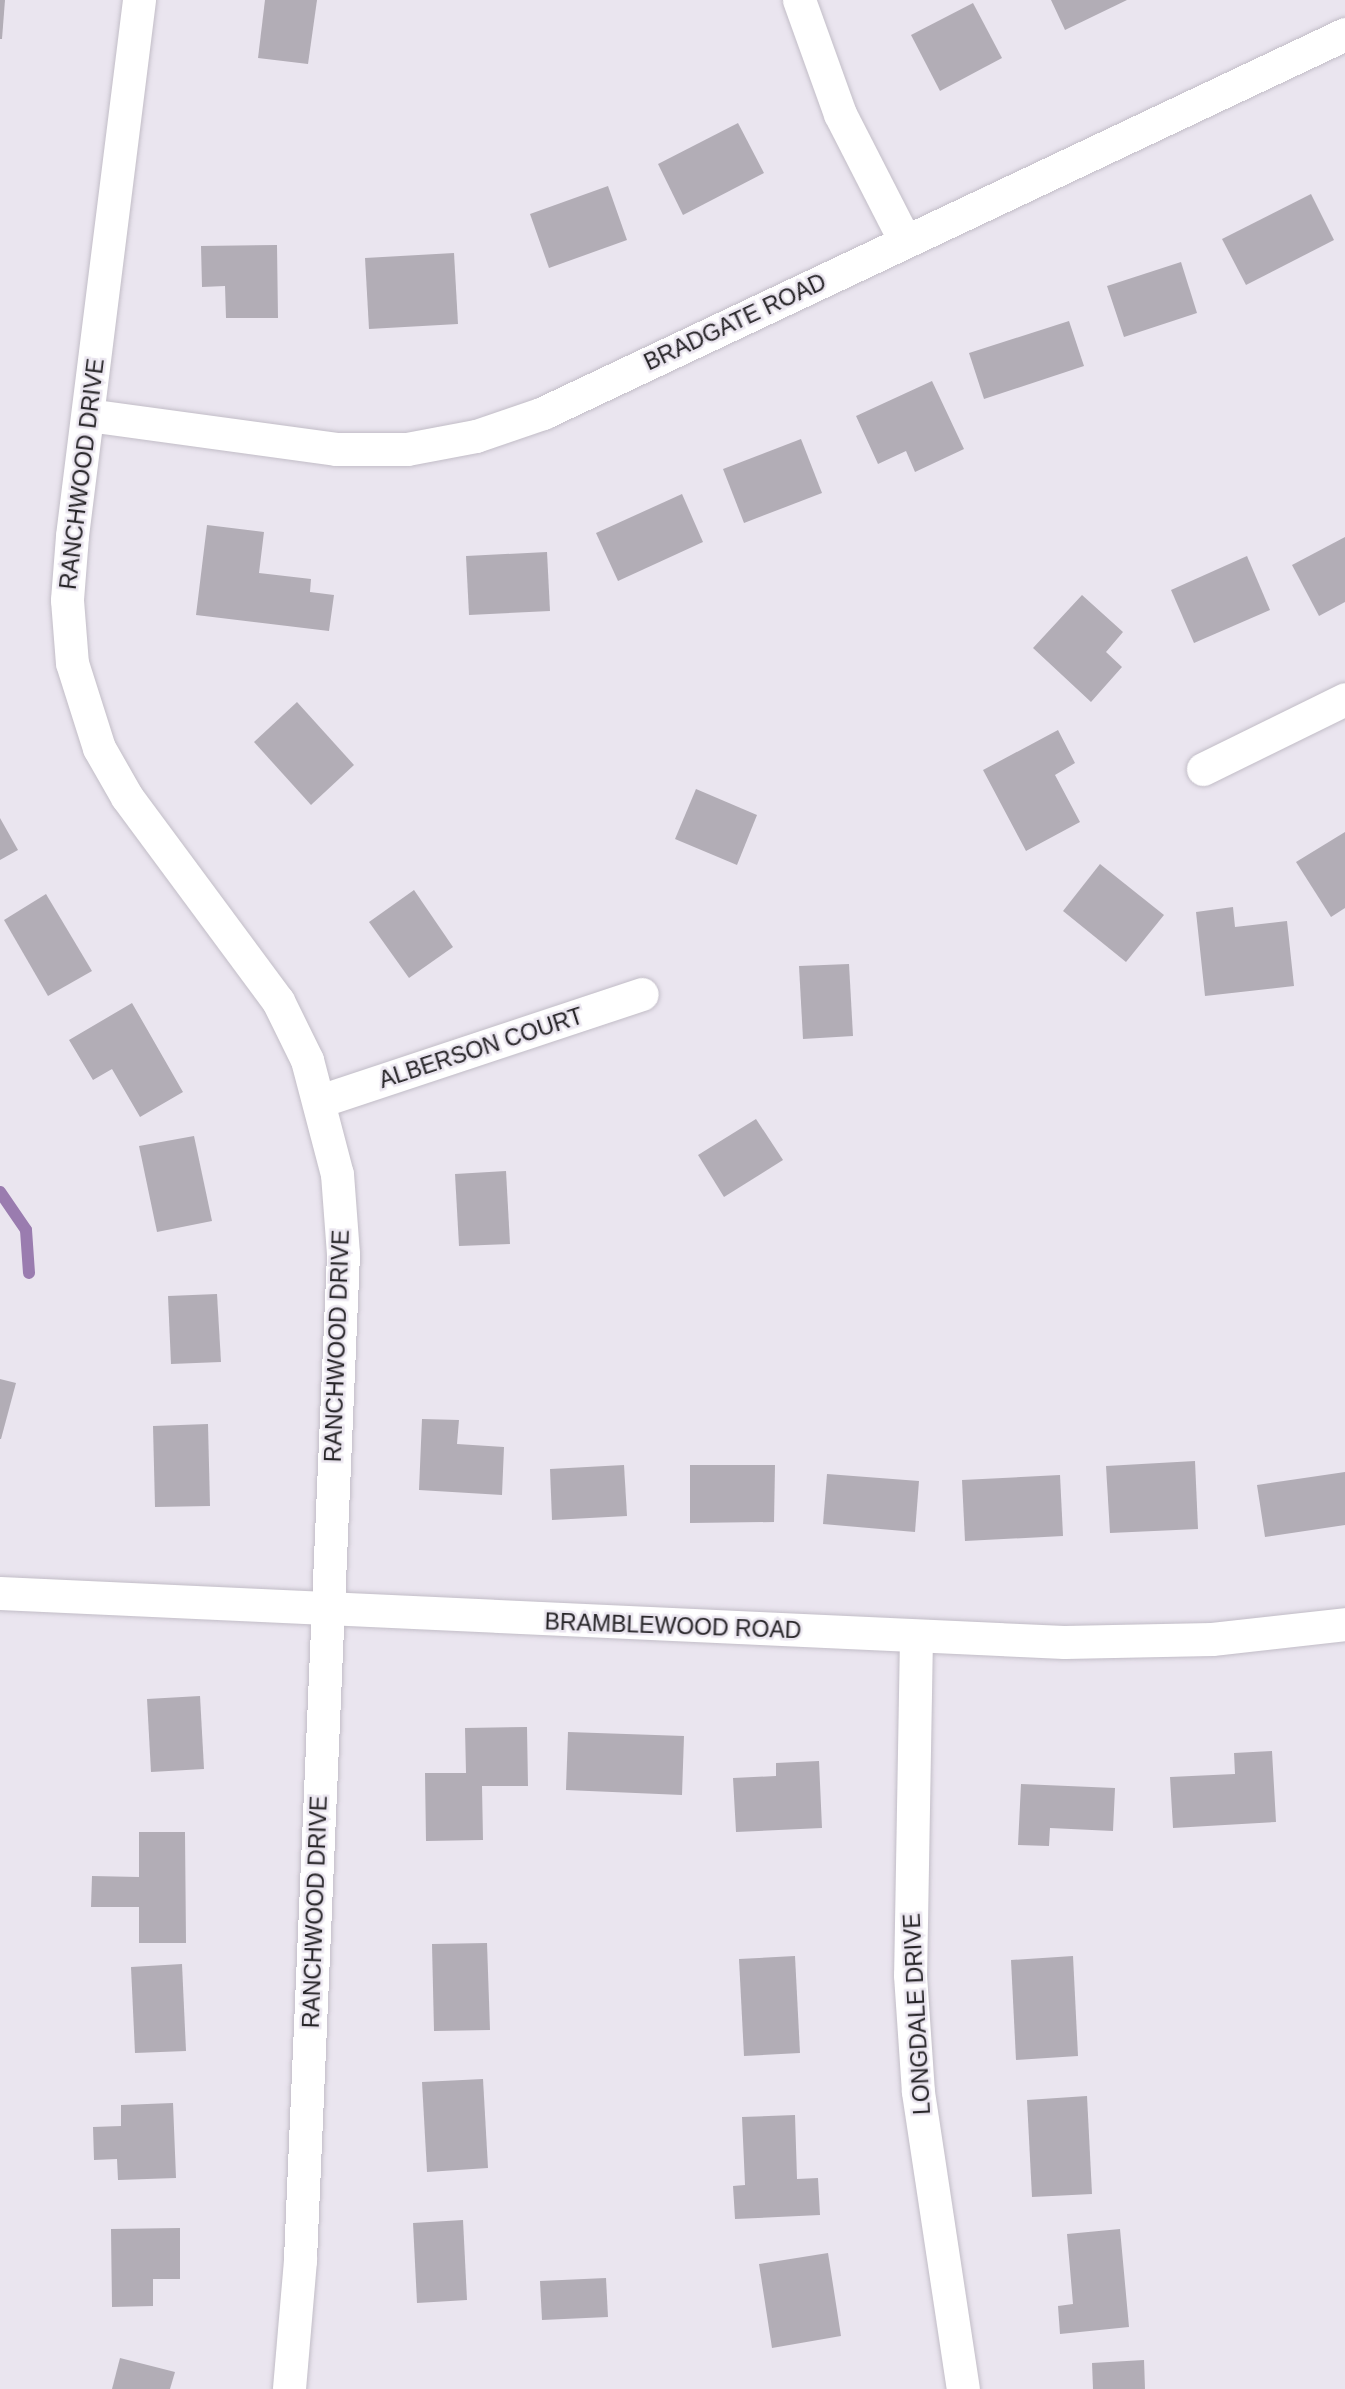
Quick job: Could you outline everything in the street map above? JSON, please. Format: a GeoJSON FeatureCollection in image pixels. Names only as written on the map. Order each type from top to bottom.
{"type":"FeatureCollection","features":[{"type":"Feature","properties":{"kind":"street","name":"RANCHWOOD DRIVE"},"geometry":{"type":"LineString","coordinates":[[139,0],[67,600],[79,694],[99,748],[127,797],[278,1001],[320,1101],[337,1174],[343,1254],[300,2260],[289,2389]]}},
{"type":"Feature","properties":{"kind":"street"},"geometry":{"type":"LineString","coordinates":[[799,0],[840,114],[905,241]]}},
{"type":"Feature","properties":{"kind":"street","name":"BRADGATE ROAD"},"geometry":{"type":"LineString","coordinates":[[88,415],[336,449],[407,449],[476,436],[543,413],[1345,34]]}},
{"type":"Feature","properties":{"kind":"street"},"geometry":{"type":"LineString","coordinates":[[1203,769],[1345,699]]}},
{"type":"Feature","properties":{"kind":"street","name":"ALBERSON COURT"},"geometry":{"type":"LineString","coordinates":[[320,1101],[642,994]]}},
{"type":"Feature","properties":{"kind":"street","name":"BRAMBLEWOOD ROAD"},"geometry":{"type":"LineString","coordinates":[[0,1593],[328,1611],[1064,1642],[1212,1639],[1345,1624]]}},
{"type":"Feature","properties":{"kind":"street","name":"LONGDALE DRIVE"},"geometry":{"type":"LineString","coordinates":[[916,1636],[910,1975],[921,2118],[963,2389]]}},
{"type":"Feature","properties":{"kind":"building"},"geometry":{"type":"Polygon","coordinates":[[[0,0],[5,0],[2,39],[0,39],[0,0]]]}},
{"type":"Feature","properties":{"kind":"building"},"geometry":{"type":"Polygon","coordinates":[[[265,0],[317,0],[308,64],[258,58],[265,0]]]}},
{"type":"Feature","properties":{"kind":"building"},"geometry":{"type":"Polygon","coordinates":[[[1051,0],[1127,0],[1065,30],[1051,0]]]}},
{"type":"Feature","properties":{"kind":"building"},"geometry":{"type":"Polygon","coordinates":[[[973,3],[1002,58],[940,91],[911,35],[973,3]]]}},
{"type":"Feature","properties":{"kind":"building"},"geometry":{"type":"Polygon","coordinates":[[[738,123],[764,173],[683,215],[658,164],[738,123]]]}},
{"type":"Feature","properties":{"kind":"building"},"geometry":{"type":"Polygon","coordinates":[[[608,186],[627,240],[549,268],[530,214],[608,186]]]}},
{"type":"Feature","properties":{"kind":"building"},"geometry":{"type":"Polygon","coordinates":[[[1311,194],[1334,240],[1246,285],[1222,239],[1311,194]]]}},
{"type":"Feature","properties":{"kind":"building"},"geometry":{"type":"Polygon","coordinates":[[[277,245],[278,318],[226,318],[225,286],[202,287],[201,246],[277,245]]]}},
{"type":"Feature","properties":{"kind":"building"},"geometry":{"type":"Polygon","coordinates":[[[454,253],[458,324],[369,329],[365,258],[454,253]]]}},
{"type":"Feature","properties":{"kind":"building"},"geometry":{"type":"Polygon","coordinates":[[[1181,262],[1197,313],[1124,337],[1107,286],[1181,262]]]}},
{"type":"Feature","properties":{"kind":"building"},"geometry":{"type":"Polygon","coordinates":[[[1069,321],[1084,366],[984,399],[969,353],[1069,321]]]}},
{"type":"Feature","properties":{"kind":"building"},"geometry":{"type":"Polygon","coordinates":[[[932,381],[964,449],[915,472],[906,451],[878,464],[856,416],[932,381]]]}},
{"type":"Feature","properties":{"kind":"building"},"geometry":{"type":"Polygon","coordinates":[[[801,439],[822,493],[744,523],[723,469],[801,439]]]}},
{"type":"Feature","properties":{"kind":"building"},"geometry":{"type":"Polygon","coordinates":[[[682,494],[703,542],[618,581],[596,533],[682,494]]]}},
{"type":"Feature","properties":{"kind":"building"},"geometry":{"type":"Polygon","coordinates":[[[207,525],[264,532],[259,573],[311,579],[310,592],[334,595],[329,631],[196,615],[207,525]]]}},
{"type":"Feature","properties":{"kind":"building"},"geometry":{"type":"Polygon","coordinates":[[[1345,537],[1345,602],[1319,616],[1292,565],[1345,537]]]}},
{"type":"Feature","properties":{"kind":"building"},"geometry":{"type":"Polygon","coordinates":[[[547,552],[550,611],[469,615],[466,556],[547,552]]]}},
{"type":"Feature","properties":{"kind":"building"},"geometry":{"type":"Polygon","coordinates":[[[1247,556],[1270,610],[1194,643],[1171,590],[1247,556]]]}},
{"type":"Feature","properties":{"kind":"building"},"geometry":{"type":"Polygon","coordinates":[[[1082,595],[1123,632],[1106,652],[1122,667],[1091,702],[1033,648],[1082,595]]]}},
{"type":"Feature","properties":{"kind":"building"},"geometry":{"type":"Polygon","coordinates":[[[297,702],[354,765],[311,805],[254,742],[297,702]]]}},
{"type":"Feature","properties":{"kind":"building"},"geometry":{"type":"Polygon","coordinates":[[[1058,730],[1075,763],[1055,775],[1080,822],[1026,851],[983,770],[1058,730]]]}},
{"type":"Feature","properties":{"kind":"building"},"geometry":{"type":"Polygon","coordinates":[[[696,789],[757,815],[737,865],[675,839],[696,789]]]}},
{"type":"Feature","properties":{"kind":"building"},"geometry":{"type":"Polygon","coordinates":[[[0,818],[18,850],[0,860],[0,818]]]}},
{"type":"Feature","properties":{"kind":"building"},"geometry":{"type":"Polygon","coordinates":[[[1345,832],[1345,908],[1331,917],[1296,862],[1345,832]]]}},
{"type":"Feature","properties":{"kind":"building"},"geometry":{"type":"Polygon","coordinates":[[[1100,864],[1164,915],[1126,962],[1063,911],[1100,864]]]}},
{"type":"Feature","properties":{"kind":"building"},"geometry":{"type":"Polygon","coordinates":[[[414,890],[453,947],[409,978],[369,922],[414,890]]]}},
{"type":"Feature","properties":{"kind":"building"},"geometry":{"type":"Polygon","coordinates":[[[46,894],[92,971],[48,996],[4,920],[46,894]]]}},
{"type":"Feature","properties":{"kind":"building"},"geometry":{"type":"Polygon","coordinates":[[[1233,907],[1235,927],[1287,921],[1294,986],[1205,996],[1196,912],[1233,907]]]}},
{"type":"Feature","properties":{"kind":"building"},"geometry":{"type":"Polygon","coordinates":[[[849,964],[853,1036],[803,1039],[799,966],[849,964]]]}},
{"type":"Feature","properties":{"kind":"building"},"geometry":{"type":"Polygon","coordinates":[[[132,1003],[183,1092],[140,1117],[112,1069],[93,1080],[69,1040],[132,1003]]]}},
{"type":"Feature","properties":{"kind":"building"},"geometry":{"type":"Polygon","coordinates":[[[756,1119],[783,1160],[724,1197],[698,1155],[756,1119]]]}},
{"type":"Feature","properties":{"kind":"building"},"geometry":{"type":"Polygon","coordinates":[[[194,1136],[212,1221],[157,1232],[139,1146],[194,1136]]]}},
{"type":"Feature","properties":{"kind":"building"},"geometry":{"type":"Polygon","coordinates":[[[506,1171],[510,1244],[459,1246],[455,1174],[506,1171]]]}},
{"type":"Feature","properties":{"kind":"building"},"geometry":{"type":"Polygon","coordinates":[[[217,1294],[221,1362],[171,1364],[168,1296],[217,1294]]]}},
{"type":"Feature","properties":{"kind":"building"},"geometry":{"type":"Polygon","coordinates":[[[0,1379],[16,1383],[1,1439],[0,1439],[0,1379]]]}},
{"type":"Feature","properties":{"kind":"building"},"geometry":{"type":"Polygon","coordinates":[[[422,1419],[459,1420],[457,1444],[504,1447],[502,1495],[419,1490],[422,1419]]]}},
{"type":"Feature","properties":{"kind":"building"},"geometry":{"type":"Polygon","coordinates":[[[208,1424],[210,1506],[155,1507],[153,1426],[208,1424]]]}},
{"type":"Feature","properties":{"kind":"building"},"geometry":{"type":"Polygon","coordinates":[[[1195,1461],[1198,1529],[1110,1533],[1106,1466],[1195,1461]]]}},
{"type":"Feature","properties":{"kind":"building"},"geometry":{"type":"Polygon","coordinates":[[[624,1465],[627,1516],[552,1520],[550,1469],[624,1465]]]}},
{"type":"Feature","properties":{"kind":"building"},"geometry":{"type":"Polygon","coordinates":[[[690,1465],[775,1465],[774,1522],[690,1523],[690,1465]]]}},
{"type":"Feature","properties":{"kind":"building"},"geometry":{"type":"Polygon","coordinates":[[[1345,1472],[1345,1525],[1265,1537],[1257,1485],[1345,1472]]]}},
{"type":"Feature","properties":{"kind":"building"},"geometry":{"type":"Polygon","coordinates":[[[827,1474],[919,1481],[915,1532],[823,1524],[827,1474]]]}},
{"type":"Feature","properties":{"kind":"building"},"geometry":{"type":"Polygon","coordinates":[[[1060,1475],[1063,1536],[965,1541],[962,1480],[1060,1475]]]}},
{"type":"Feature","properties":{"kind":"building"},"geometry":{"type":"Polygon","coordinates":[[[200,1696],[204,1769],[151,1772],[147,1699],[200,1696]]]}},
{"type":"Feature","properties":{"kind":"building"},"geometry":{"type":"Polygon","coordinates":[[[527,1727],[528,1786],[482,1786],[483,1840],[426,1841],[425,1773],[466,1773],[465,1728],[527,1727]]]}},
{"type":"Feature","properties":{"kind":"building"},"geometry":{"type":"Polygon","coordinates":[[[568,1732],[684,1736],[682,1795],[566,1790],[568,1732]]]}},
{"type":"Feature","properties":{"kind":"building"},"geometry":{"type":"Polygon","coordinates":[[[1272,1751],[1276,1822],[1173,1828],[1170,1777],[1235,1774],[1234,1753],[1272,1751]]]}},
{"type":"Feature","properties":{"kind":"building"},"geometry":{"type":"Polygon","coordinates":[[[819,1761],[822,1828],[736,1832],[733,1778],[776,1776],[776,1763],[819,1761]]]}},
{"type":"Feature","properties":{"kind":"building"},"geometry":{"type":"Polygon","coordinates":[[[1021,1784],[1115,1788],[1113,1831],[1050,1828],[1049,1846],[1018,1845],[1021,1784]]]}},
{"type":"Feature","properties":{"kind":"building"},"geometry":{"type":"Polygon","coordinates":[[[139,1832],[185,1832],[186,1943],[139,1943],[139,1907],[91,1907],[92,1876],[139,1877],[139,1832]]]}},
{"type":"Feature","properties":{"kind":"building"},"geometry":{"type":"Polygon","coordinates":[[[487,1943],[490,2030],[434,2031],[432,1944],[487,1943]]]}},
{"type":"Feature","properties":{"kind":"building"},"geometry":{"type":"Polygon","coordinates":[[[795,1956],[800,2053],[744,2056],[739,1959],[795,1956]]]}},
{"type":"Feature","properties":{"kind":"building"},"geometry":{"type":"Polygon","coordinates":[[[1073,1956],[1078,2056],[1016,2060],[1011,1960],[1073,1956]]]}},
{"type":"Feature","properties":{"kind":"building"},"geometry":{"type":"Polygon","coordinates":[[[182,1964],[186,2051],[135,2053],[131,1967],[182,1964]]]}},
{"type":"Feature","properties":{"kind":"building"},"geometry":{"type":"Polygon","coordinates":[[[483,2079],[488,2168],[427,2172],[422,2082],[483,2079]]]}},
{"type":"Feature","properties":{"kind":"building"},"geometry":{"type":"Polygon","coordinates":[[[1087,2096],[1092,2194],[1032,2197],[1027,2100],[1087,2096]]]}},
{"type":"Feature","properties":{"kind":"building"},"geometry":{"type":"Polygon","coordinates":[[[173,2103],[176,2178],[118,2180],[117,2159],[94,2160],[93,2127],[121,2126],[121,2105],[173,2103]]]}},
{"type":"Feature","properties":{"kind":"building"},"geometry":{"type":"Polygon","coordinates":[[[795,2115],[797,2179],[818,2178],[820,2215],[735,2219],[733,2186],[745,2185],[742,2117],[795,2115]]]}},
{"type":"Feature","properties":{"kind":"building"},"geometry":{"type":"Polygon","coordinates":[[[463,2220],[467,2300],[417,2303],[413,2223],[463,2220]]]}},
{"type":"Feature","properties":{"kind":"building"},"geometry":{"type":"Polygon","coordinates":[[[180,2228],[180,2279],[153,2279],[153,2306],[112,2307],[111,2229],[180,2228]]]}},
{"type":"Feature","properties":{"kind":"building"},"geometry":{"type":"Polygon","coordinates":[[[1120,2229],[1129,2327],[1060,2334],[1058,2306],[1073,2304],[1067,2234],[1120,2229]]]}},
{"type":"Feature","properties":{"kind":"building"},"geometry":{"type":"Polygon","coordinates":[[[828,2253],[841,2336],[772,2348],[759,2264],[828,2253]]]}},
{"type":"Feature","properties":{"kind":"building"},"geometry":{"type":"Polygon","coordinates":[[[606,2278],[608,2317],[542,2320],[540,2281],[606,2278]]]}},
{"type":"Feature","properties":{"kind":"building"},"geometry":{"type":"Polygon","coordinates":[[[120,2358],[175,2372],[170,2389],[112,2389],[120,2358]]]}},
{"type":"Feature","properties":{"kind":"building"},"geometry":{"type":"Polygon","coordinates":[[[1144,2360],[1145,2389],[1093,2389],[1092,2363],[1144,2360]]]}},
{"type":"Feature","properties":{"kind":"waterway"},"geometry":{"type":"LineString","coordinates":[[0,1192],[26,1230],[29,1273]]}}]}
